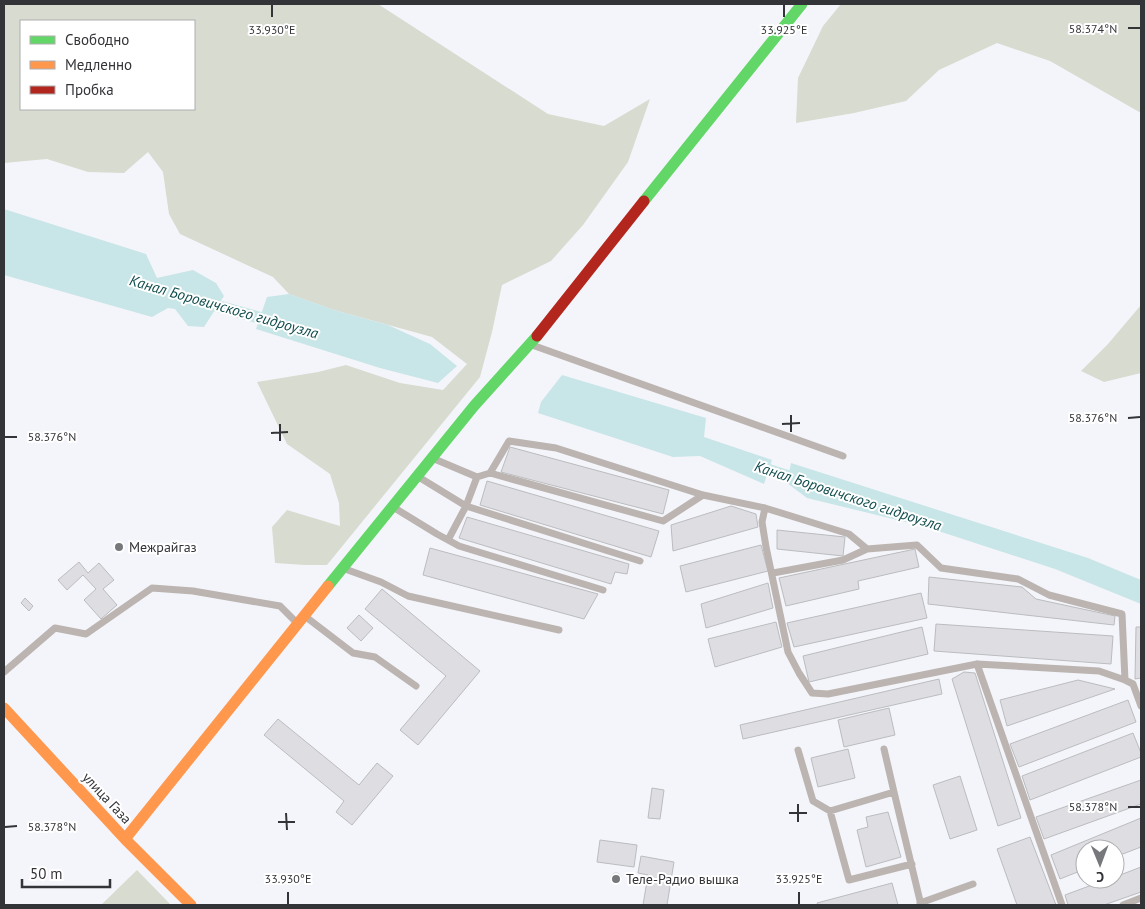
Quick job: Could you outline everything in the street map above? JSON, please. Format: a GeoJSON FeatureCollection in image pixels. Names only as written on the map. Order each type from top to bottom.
{"type":"FeatureCollection","features":[{"type":"Feature","properties":{"kind":"main road"},"geometry":{"type":"LineString","coordinates":[[125,839],[474,406],[530,344],[802,4]]}},
{"type":"Feature","properties":{"kind":"main road","name":"улица Газа"},"geometry":{"type":"LineString","coordinates":[[4,708],[125,839],[192,905]]}},
{"type":"Feature","properties":{"kind":"lane"},"geometry":{"type":"LineString","coordinates":[[530,344],[843,456]]}},
{"type":"Feature","properties":{"kind":"lane"},"geometry":{"type":"LineString","coordinates":[[490,473],[509,441],[556,448],[703,495],[764,508],[849,534],[867,549]]}},
{"type":"Feature","properties":{"kind":"lane"},"geometry":{"type":"LineString","coordinates":[[432,458],[477,477],[490,473],[663,522],[703,495]]}},
{"type":"Feature","properties":{"kind":"lane"},"geometry":{"type":"LineString","coordinates":[[417,476],[466,506],[640,561]]}},
{"type":"Feature","properties":{"kind":"lane"},"geometry":{"type":"LineString","coordinates":[[448,540],[466,506],[477,477]]}},
{"type":"Feature","properties":{"kind":"lane"},"geometry":{"type":"LineString","coordinates":[[393,506],[459,546],[604,590]]}},
{"type":"Feature","properties":{"kind":"lane"},"geometry":{"type":"LineString","coordinates":[[764,508],[762,522],[788,652],[798,673],[812,692],[828,694],[977,664],[1099,671],[1133,684],[1139,691],[1141,706]]}},
{"type":"Feature","properties":{"kind":"lane"},"geometry":{"type":"LineString","coordinates":[[772,573],[843,560],[867,549],[917,545],[941,568],[1018,579],[1049,595],[1122,614],[1125,680]]}},
{"type":"Feature","properties":{"kind":"lane"},"geometry":{"type":"LineString","coordinates":[[342,568],[381,582],[408,596],[559,630]]}},
{"type":"Feature","properties":{"kind":"lane"},"geometry":{"type":"LineString","coordinates":[[4,672],[55,628],[86,634],[152,588],[193,591],[280,606],[352,654],[375,657],[416,686]]}},
{"type":"Feature","properties":{"kind":"lane"},"geometry":{"type":"LineString","coordinates":[[977,664],[1062,905]]}},
{"type":"Feature","properties":{"kind":"lane"},"geometry":{"type":"LineString","coordinates":[[884,749],[921,904],[973,884]]}},
{"type":"Feature","properties":{"kind":"lane"},"geometry":{"type":"LineString","coordinates":[[798,750],[812,801],[830,811],[849,880],[912,864]]}},
{"type":"Feature","properties":{"kind":"lane"},"geometry":{"type":"LineString","coordinates":[[830,811],[894,792]]}},
{"type":"Feature","properties":{"kind":"lane"},"geometry":{"type":"LineString","coordinates":[[1123,905],[1141,898]]}},
{"type":"Feature","properties":{"kind":"shaded area"},"geometry":{"type":"Polygon","coordinates":[[[4,4],[378,4],[548,114],[604,126],[650,99],[628,162],[583,225],[551,261],[502,285],[480,377],[327,565],[275,563],[272,527],[287,510],[340,526],[339,503],[330,474],[287,444],[257,382],[318,372],[346,365],[400,383],[443,390],[467,364],[432,337],[334,310],[289,294],[273,277],[180,234],[169,214],[163,172],[148,152],[124,173],[88,172],[47,159],[4,163],[4,4]]]}},
{"type":"Feature","properties":{"kind":"shaded area"},"geometry":{"type":"Polygon","coordinates":[[[841,4],[1141,4],[1141,113],[1050,61],[997,43],[939,70],[906,101],[854,113],[796,123],[798,78],[823,26],[841,4]]]}},
{"type":"Feature","properties":{"kind":"shaded area"},"geometry":{"type":"Polygon","coordinates":[[[1141,305],[1141,373],[1104,382],[1081,371],[1108,344],[1141,305]]]}},
{"type":"Feature","properties":{"kind":"shaded area"},"geometry":{"type":"Polygon","coordinates":[[[137,870],[171,905],[101,905],[137,870]]]}},
{"type":"Feature","properties":{"kind":"water"},"geometry":{"type":"Polygon","coordinates":[[[4,209],[146,254],[157,278],[193,270],[216,283],[224,296],[204,327],[188,326],[175,309],[168,308],[152,317],[4,275],[4,209]]]}},
{"type":"Feature","properties":{"kind":"water"},"geometry":{"type":"Polygon","coordinates":[[[289,294],[334,310],[388,325],[430,344],[457,366],[438,383],[380,368],[256,329],[267,297],[289,294]]]}},
{"type":"Feature","properties":{"kind":"water"},"geometry":{"type":"Polygon","coordinates":[[[562,375],[706,418],[704,437],[772,460],[764,484],[700,456],[673,457],[538,413],[541,402],[562,375]]]}},
{"type":"Feature","properties":{"kind":"water"},"geometry":{"type":"Polygon","coordinates":[[[791,463],[1088,558],[1141,580],[1141,604],[1055,569],[926,527],[807,498],[787,483],[791,463]]]}},
{"type":"Feature","properties":{"kind":"building"},"geometry":{"type":"Polygon","coordinates":[[[510,447],[669,490],[663,514],[501,472],[510,447]]]}},
{"type":"Feature","properties":{"kind":"building"},"geometry":{"type":"Polygon","coordinates":[[[487,481],[659,531],[651,557],[480,505],[487,481]]]}},
{"type":"Feature","properties":{"kind":"building"},"geometry":{"type":"Polygon","coordinates":[[[731,506],[756,514],[758,527],[673,551],[671,525],[731,506]]]}},
{"type":"Feature","properties":{"kind":"building"},"geometry":{"type":"Polygon","coordinates":[[[467,517],[629,564],[627,574],[615,572],[611,584],[459,538],[467,517]]]}},
{"type":"Feature","properties":{"kind":"building"},"geometry":{"type":"Polygon","coordinates":[[[777,530],[845,537],[843,556],[777,549],[777,530]]]}},
{"type":"Feature","properties":{"kind":"building"},"geometry":{"type":"Polygon","coordinates":[[[761,545],[768,571],[686,592],[680,566],[761,545]]]}},
{"type":"Feature","properties":{"kind":"building"},"geometry":{"type":"Polygon","coordinates":[[[430,548],[598,594],[584,619],[423,575],[430,548]]]}},
{"type":"Feature","properties":{"kind":"building"},"geometry":{"type":"Polygon","coordinates":[[[915,549],[919,567],[858,581],[859,589],[786,606],[779,578],[915,549]]]}},
{"type":"Feature","properties":{"kind":"building"},"geometry":{"type":"Polygon","coordinates":[[[79,562],[88,573],[99,563],[114,580],[103,589],[117,605],[101,619],[84,600],[96,589],[83,575],[67,590],[58,580],[79,562]]]}},
{"type":"Feature","properties":{"kind":"building"},"geometry":{"type":"Polygon","coordinates":[[[929,577],[1022,587],[1036,599],[1115,616],[1114,625],[928,604],[929,577]]]}},
{"type":"Feature","properties":{"kind":"building"},"geometry":{"type":"Polygon","coordinates":[[[768,583],[773,608],[706,628],[701,604],[768,583]]]}},
{"type":"Feature","properties":{"kind":"building"},"geometry":{"type":"Polygon","coordinates":[[[382,589],[480,671],[418,745],[400,730],[446,676],[365,609],[382,589]]]}},
{"type":"Feature","properties":{"kind":"building"},"geometry":{"type":"Polygon","coordinates":[[[921,593],[927,618],[794,647],[787,623],[921,593]]]}},
{"type":"Feature","properties":{"kind":"building"},"geometry":{"type":"Polygon","coordinates":[[[25,598],[33,606],[29,611],[21,603],[25,598]]]}},
{"type":"Feature","properties":{"kind":"building"},"geometry":{"type":"Polygon","coordinates":[[[359,615],[373,628],[361,641],[347,628],[359,615]]]}},
{"type":"Feature","properties":{"kind":"building"},"geometry":{"type":"Polygon","coordinates":[[[776,622],[782,647],[715,667],[708,639],[776,622]]]}},
{"type":"Feature","properties":{"kind":"building"},"geometry":{"type":"Polygon","coordinates":[[[936,624],[1113,636],[1111,664],[934,651],[936,624]]]}},
{"type":"Feature","properties":{"kind":"building"},"geometry":{"type":"Polygon","coordinates":[[[922,627],[928,654],[809,682],[803,656],[922,627]]]}},
{"type":"Feature","properties":{"kind":"building"},"geometry":{"type":"Polygon","coordinates":[[[1136,627],[1141,627],[1141,678],[1135,679],[1136,627]]]}},
{"type":"Feature","properties":{"kind":"building"},"geometry":{"type":"Polygon","coordinates":[[[964,672],[975,673],[1021,818],[998,826],[952,679],[964,672]]]}},
{"type":"Feature","properties":{"kind":"building"},"geometry":{"type":"Polygon","coordinates":[[[939,679],[942,694],[743,739],[740,725],[939,679]]]}},
{"type":"Feature","properties":{"kind":"building"},"geometry":{"type":"Polygon","coordinates":[[[1078,680],[1115,689],[1007,726],[1000,700],[1078,680]]]}},
{"type":"Feature","properties":{"kind":"building"},"geometry":{"type":"Polygon","coordinates":[[[1128,700],[1136,722],[1019,767],[1010,744],[1128,700]]]}},
{"type":"Feature","properties":{"kind":"building"},"geometry":{"type":"Polygon","coordinates":[[[889,708],[895,735],[844,747],[838,720],[889,708]]]}},
{"type":"Feature","properties":{"kind":"building"},"geometry":{"type":"Polygon","coordinates":[[[278,719],[359,785],[377,763],[393,776],[352,825],[336,812],[344,801],[264,735],[278,719]]]}},
{"type":"Feature","properties":{"kind":"building"},"geometry":{"type":"Polygon","coordinates":[[[1133,733],[1141,757],[1030,800],[1022,776],[1133,733]]]}},
{"type":"Feature","properties":{"kind":"building"},"geometry":{"type":"Polygon","coordinates":[[[848,749],[855,778],[818,787],[811,758],[848,749]]]}},
{"type":"Feature","properties":{"kind":"building"},"geometry":{"type":"Polygon","coordinates":[[[960,776],[977,830],[950,839],[933,785],[960,776]]]}},
{"type":"Feature","properties":{"kind":"building"},"geometry":{"type":"Polygon","coordinates":[[[1141,780],[1141,804],[1044,839],[1036,817],[1141,780]]]}},
{"type":"Feature","properties":{"kind":"building"},"geometry":{"type":"Polygon","coordinates":[[[652,788],[664,790],[660,819],[648,818],[652,788]]]}},
{"type":"Feature","properties":{"kind":"building"},"geometry":{"type":"Polygon","coordinates":[[[888,812],[901,857],[866,867],[857,830],[868,827],[866,817],[888,812]]]}},
{"type":"Feature","properties":{"kind":"building"},"geometry":{"type":"Polygon","coordinates":[[[1141,818],[1141,847],[1125,853],[1125,839],[1090,839],[1141,818]]]}},
{"type":"Feature","properties":{"kind":"building"},"geometry":{"type":"Polygon","coordinates":[[[1030,837],[1056,905],[1017,905],[997,849],[1030,837]]]}},
{"type":"Feature","properties":{"kind":"building"},"geometry":{"type":"Polygon","coordinates":[[[600,840],[637,845],[634,867],[597,862],[600,840]]]}},
{"type":"Feature","properties":{"kind":"building"},"geometry":{"type":"Polygon","coordinates":[[[1075,845],[1075,873],[1060,879],[1051,855],[1075,845]]]}},
{"type":"Feature","properties":{"kind":"building"},"geometry":{"type":"Polygon","coordinates":[[[641,856],[674,862],[667,905],[643,905],[648,875],[638,873],[641,856]]]}},
{"type":"Feature","properties":{"kind":"building"},"geometry":{"type":"Polygon","coordinates":[[[1141,867],[1141,892],[1104,905],[1068,905],[1065,895],[1081,889],[1125,889],[1125,873],[1141,867]]]}},
{"type":"Feature","properties":{"kind":"building","name":"Теле-Радио вышка"},"geometry":{"type":"Polygon","coordinates":[[[614,873],[618,873],[621,878],[620,882],[614,883],[611,880],[611,876],[614,873]]]}},
{"type":"Feature","properties":{"kind":"building"},"geometry":{"type":"Polygon","coordinates":[[[892,883],[898,905],[818,905],[817,903],[892,883]]]}},
{"type":"Feature","properties":{"kind":"waterway","name":"Канал Боровичского гидроузла"},"geometry":{"type":"LineString","coordinates":[[203,302],[275,322]]}},
{"type":"Feature","properties":{"kind":"waterway","name":"Канал Боровичского гидроузла"},"geometry":{"type":"LineString","coordinates":[[753,465],[803,481]]}},
{"type":"Feature","properties":{"kind":"traffic: fast"},"geometry":{"type":"LineString","coordinates":[[644,201],[802,4]]}},
{"type":"Feature","properties":{"kind":"traffic: fast"},"geometry":{"type":"LineString","coordinates":[[328,586],[474,406],[537,336]]}},
{"type":"Feature","properties":{"kind":"traffic: slow"},"geometry":{"type":"LineString","coordinates":[[125,839],[328,586]]}},
{"type":"Feature","properties":{"kind":"traffic: slow"},"geometry":{"type":"LineString","coordinates":[[4,708],[125,839],[191,905]]}},
{"type":"Feature","properties":{"kind":"traffic: jam"},"geometry":{"type":"LineString","coordinates":[[537,336],[644,201]]}},
{"type":"Feature","properties":{"kind":"place","name":"Межрайгаз"},"geometry":{"type":"Point","coordinates":[119,547]}},
{"type":"Feature","properties":{"kind":"place","name":"Теле-Радио вышка"},"geometry":{"type":"Point","coordinates":[616,879]}}]}
